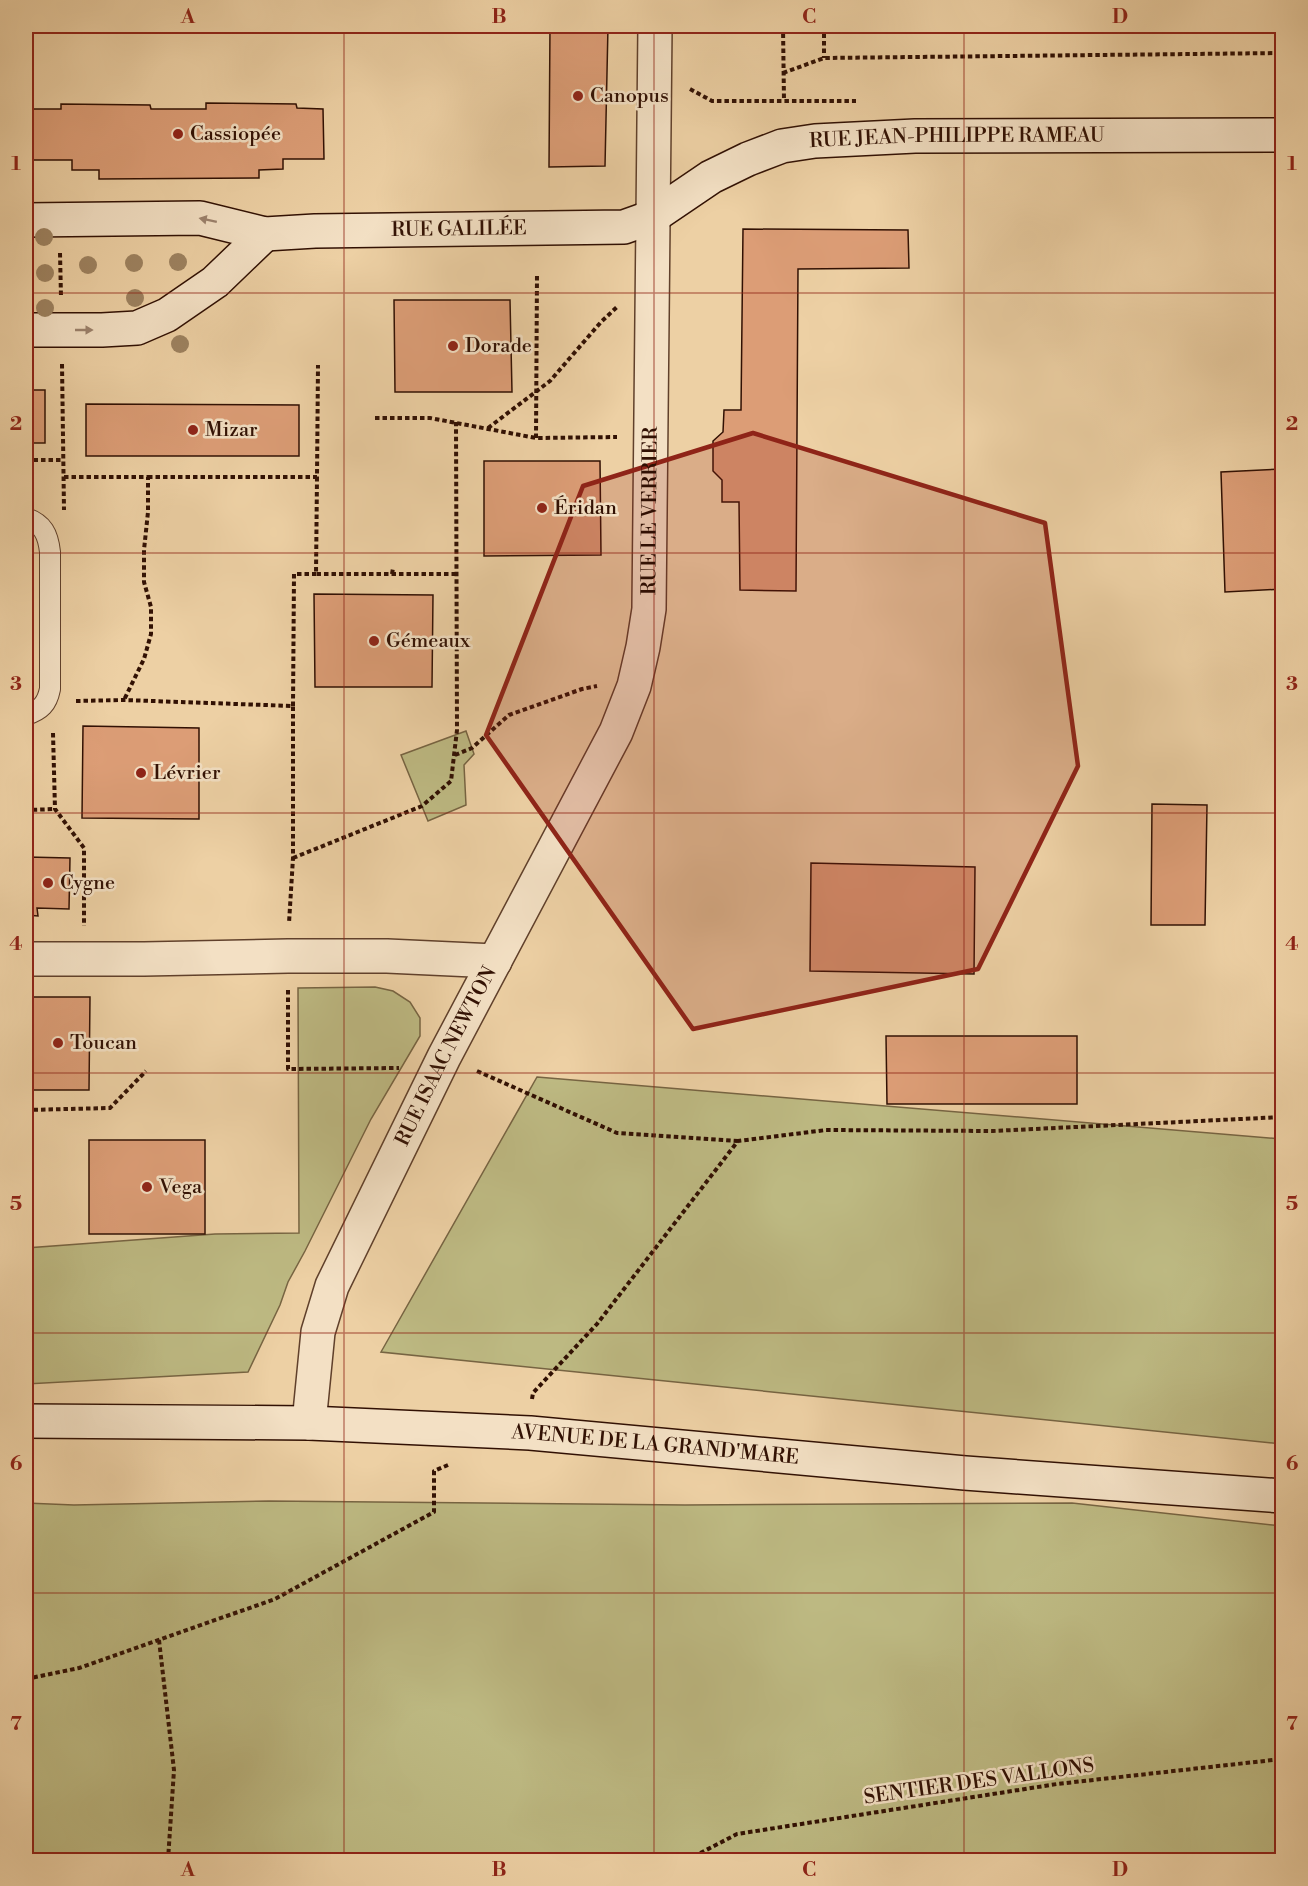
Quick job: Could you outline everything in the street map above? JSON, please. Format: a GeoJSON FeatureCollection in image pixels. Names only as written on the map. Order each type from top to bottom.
{"type":"FeatureCollection","features":[{"type":"Feature","properties":{"kind":"street","name":"RUE LE VERRIER"},"geometry":{"type":"LineString","coordinates":[[495,961],[616,732],[634,686],[643,647],[649,609],[655,26]]}},
{"type":"Feature","properties":{"kind":"street","name":"RUE JEAN-PHILIPPE RAMEAU"},"geometry":{"type":"LineString","coordinates":[[652,217],[711,177],[748,159],[782,146],[815,141],[915,136],[1282,135]]}},
{"type":"Feature","properties":{"kind":"street","name":"RUE GALILÉE"},"geometry":{"type":"LineString","coordinates":[[26,220],[200,218],[265,234],[315,231],[624,227],[652,217]]}},
{"type":"Feature","properties":{"kind":"street"},"geometry":{"type":"LineString","coordinates":[[26,330],[137,328],[167,315],[215,282],[265,234]]}},
{"type":"Feature","properties":{"kind":"street","name":"RUE ISAAC NEWTON"},"geometry":{"type":"LineString","coordinates":[[26,959],[387,956],[495,961],[444,1057],[332,1286],[318,1332],[309,1423]]}},
{"type":"Feature","properties":{"kind":"street","name":"AVENUE DE LA GRAND'MARE"},"geometry":{"type":"LineString","coordinates":[[26,1421],[309,1423],[530,1433],[965,1473],[1282,1496]]}},
{"type":"Feature","properties":{"kind":"lane"},"geometry":{"type":"LineString","coordinates":[[26,518],[42,527],[48,538],[50,689],[42,708],[26,715]]}},
{"type":"Feature","properties":{"kind":"path"},"geometry":{"type":"LineString","coordinates":[[783,26],[784,101]]}},
{"type":"Feature","properties":{"kind":"path"},"geometry":{"type":"LineString","coordinates":[[824,26],[824,58]]}},
{"type":"Feature","properties":{"kind":"path"},"geometry":{"type":"LineString","coordinates":[[783,73],[824,58],[1282,53]]}},
{"type":"Feature","properties":{"kind":"path"},"geometry":{"type":"LineString","coordinates":[[690,80],[690,90],[712,101]]}},
{"type":"Feature","properties":{"kind":"path"},"geometry":{"type":"LineString","coordinates":[[536,438],[537,274]]}},
{"type":"Feature","properties":{"kind":"path"},"geometry":{"type":"LineString","coordinates":[[488,428],[550,381],[601,322],[620,304]]}},
{"type":"Feature","properties":{"kind":"path"},"geometry":{"type":"LineString","coordinates":[[316,574],[318,365]]}},
{"type":"Feature","properties":{"kind":"path"},"geometry":{"type":"LineString","coordinates":[[375,418],[430,418],[536,438],[651,436]]}},
{"type":"Feature","properties":{"kind":"path"},"geometry":{"type":"LineString","coordinates":[[293,858],[422,806],[452,781],[457,730],[456,422]]}},
{"type":"Feature","properties":{"kind":"path"},"geometry":{"type":"LineString","coordinates":[[26,460],[63,460]]}},
{"type":"Feature","properties":{"kind":"path"},"geometry":{"type":"LineString","coordinates":[[64,477],[317,477]]}},
{"type":"Feature","properties":{"kind":"path"},"geometry":{"type":"LineString","coordinates":[[124,700],[144,659],[151,634],[151,607],[144,582],[148,477]]}},
{"type":"Feature","properties":{"kind":"path"},"geometry":{"type":"LineString","coordinates":[[392,574],[393,568]]}},
{"type":"Feature","properties":{"kind":"path"},"geometry":{"type":"LineString","coordinates":[[402,1068],[288,1069],[288,935],[293,858],[294,574],[457,574]]}},
{"type":"Feature","properties":{"kind":"path"},"geometry":{"type":"LineString","coordinates":[[455,755],[472,748],[509,715],[582,689],[616,682],[634,686]]}},
{"type":"Feature","properties":{"kind":"path"},"geometry":{"type":"LineString","coordinates":[[64,700],[293,706]]}},
{"type":"Feature","properties":{"kind":"path"},"geometry":{"type":"LineString","coordinates":[[26,808],[28,810],[55,809]]}},
{"type":"Feature","properties":{"kind":"path"},"geometry":{"type":"LineString","coordinates":[[444,1057],[617,1133],[738,1142],[826,1130],[993,1131],[1282,1117]]}},
{"type":"Feature","properties":{"kind":"path"},"geometry":{"type":"LineString","coordinates":[[28,1109],[110,1108],[146,1071]]}},
{"type":"Feature","properties":{"kind":"path"},"geometry":{"type":"LineString","coordinates":[[26,1126],[30,1090]]}},
{"type":"Feature","properties":{"kind":"path"},"geometry":{"type":"LineString","coordinates":[[530,1433],[533,1393],[597,1324],[738,1142]]}},
{"type":"Feature","properties":{"kind":"path"},"geometry":{"type":"LineString","coordinates":[[26,1678],[79,1668],[274,1599],[434,1512],[434,1471],[456,1462]]}},
{"type":"Feature","properties":{"kind":"path"},"geometry":{"type":"LineString","coordinates":[[159,1640],[174,1770],[168,1860]]}},
{"type":"Feature","properties":{"kind":"path","name":"SENTIER DES VALLONS"},"geometry":{"type":"LineString","coordinates":[[687,1860],[736,1834],[1057,1784],[1282,1759]]}},
{"type":"Feature","properties":{"kind":"highlighted area"},"geometry":{"type":"Polygon","coordinates":[[[753,433],[1045,523],[1078,766],[978,969],[693,1029],[486,735],[583,486],[753,433]]]}},
{"type":"Feature","properties":{"kind":"shaded area"},"geometry":{"type":"Polygon","coordinates":[[[466,731],[474,754],[464,765],[466,805],[428,821],[401,755],[466,731]]]}},
{"type":"Feature","properties":{"kind":"shaded area"},"geometry":{"type":"Polygon","coordinates":[[[375,987],[393,991],[410,1002],[420,1018],[420,1036],[371,1119],[288,1282],[280,1305],[248,1372],[26,1384],[26,1248],[215,1234],[299,1233],[298,988],[375,987]]]}},
{"type":"Feature","properties":{"kind":"shaded area"},"geometry":{"type":"Polygon","coordinates":[[[537,1077],[1282,1139],[1282,1444],[381,1352],[537,1077]]]}},
{"type":"Feature","properties":{"kind":"shaded area"},"geometry":{"type":"Polygon","coordinates":[[[269,1501],[685,1505],[1072,1503],[1282,1526],[1282,1860],[26,1860],[26,1503],[74,1505],[269,1501]]]}},
{"type":"Feature","properties":{"kind":"building","name":"Canopus"},"geometry":{"type":"Polygon","coordinates":[[[550,26],[608,26],[605,166],[549,167],[550,26]]]}},
{"type":"Feature","properties":{"kind":"building","name":"Cassiopée"},"geometry":{"type":"Polygon","coordinates":[[[206,103],[296,104],[297,108],[323,109],[324,159],[283,159],[283,169],[259,170],[259,178],[99,179],[99,170],[72,170],[72,160],[33,160],[33,109],[61,109],[61,104],[150,105],[151,109],[206,109],[206,103]]]}},
{"type":"Feature","properties":{"kind":"building"},"geometry":{"type":"Polygon","coordinates":[[[743,229],[908,230],[909,268],[798,269],[796,591],[740,590],[739,502],[722,502],[722,480],[713,471],[713,441],[723,432],[724,410],[741,410],[743,229]]]}},
{"type":"Feature","properties":{"kind":"building","name":"Dorade"},"geometry":{"type":"Polygon","coordinates":[[[394,300],[510,300],[512,392],[395,392],[394,300]]]}},
{"type":"Feature","properties":{"kind":"building"},"geometry":{"type":"Polygon","coordinates":[[[26,390],[45,390],[45,443],[26,443],[26,390]]]}},
{"type":"Feature","properties":{"kind":"building","name":"Mizar"},"geometry":{"type":"Polygon","coordinates":[[[86,404],[299,405],[299,456],[86,456],[86,404]]]}},
{"type":"Feature","properties":{"kind":"building","name":"Éridan"},"geometry":{"type":"Polygon","coordinates":[[[484,461],[600,461],[601,555],[484,556],[484,461]]]}},
{"type":"Feature","properties":{"kind":"building"},"geometry":{"type":"Polygon","coordinates":[[[1282,469],[1282,589],[1225,592],[1221,472],[1282,469]]]}},
{"type":"Feature","properties":{"kind":"building"},"geometry":{"type":"Polygon","coordinates":[[[26,594],[28,594],[27,687],[26,687],[26,594]]]}},
{"type":"Feature","properties":{"kind":"building","name":"Gémeaux"},"geometry":{"type":"Polygon","coordinates":[[[314,594],[433,595],[432,687],[315,687],[314,594]]]}},
{"type":"Feature","properties":{"kind":"building","name":"Lévrier"},"geometry":{"type":"Polygon","coordinates":[[[83,726],[199,728],[199,819],[82,818],[83,726]]]}},
{"type":"Feature","properties":{"kind":"building"},"geometry":{"type":"Polygon","coordinates":[[[1152,804],[1207,805],[1205,925],[1151,925],[1152,804]]]}},
{"type":"Feature","properties":{"kind":"building","name":"Cygne"},"geometry":{"type":"Polygon","coordinates":[[[26,857],[70,858],[69,909],[37,908],[38,916],[26,915],[26,857]]]}},
{"type":"Feature","properties":{"kind":"building"},"geometry":{"type":"Polygon","coordinates":[[[811,863],[975,867],[974,974],[810,971],[811,863]]]}},
{"type":"Feature","properties":{"kind":"building","name":"Toucan"},"geometry":{"type":"Polygon","coordinates":[[[26,997],[90,997],[89,1090],[26,1090],[26,997]]]}},
{"type":"Feature","properties":{"kind":"building"},"geometry":{"type":"Polygon","coordinates":[[[886,1036],[1077,1036],[1077,1104],[887,1104],[886,1036]]]}},
{"type":"Feature","properties":{"kind":"building","name":"Vega"},"geometry":{"type":"Polygon","coordinates":[[[89,1140],[205,1140],[205,1234],[89,1234],[89,1140]]]}},
{"type":"Feature","properties":{"kind":"place","name":"Canopus"},"geometry":{"type":"Point","coordinates":[578,96]}},
{"type":"Feature","properties":{"kind":"place","name":"Cassiopée"},"geometry":{"type":"Point","coordinates":[178,134]}},
{"type":"Feature","properties":{"kind":"place","name":"Dorade"},"geometry":{"type":"Point","coordinates":[453,346]}},
{"type":"Feature","properties":{"kind":"place","name":"Mizar"},"geometry":{"type":"Point","coordinates":[193,430]}},
{"type":"Feature","properties":{"kind":"place","name":"Éridan"},"geometry":{"type":"Point","coordinates":[542,508]}},
{"type":"Feature","properties":{"kind":"place","name":"Gémeaux"},"geometry":{"type":"Point","coordinates":[374,641]}},
{"type":"Feature","properties":{"kind":"place","name":"Lévrier"},"geometry":{"type":"Point","coordinates":[141,773]}},
{"type":"Feature","properties":{"kind":"place","name":"Cygne"},"geometry":{"type":"Point","coordinates":[48,883]}},
{"type":"Feature","properties":{"kind":"place","name":"Toucan"},"geometry":{"type":"Point","coordinates":[58,1043]}},
{"type":"Feature","properties":{"kind":"place","name":"Vega"},"geometry":{"type":"Point","coordinates":[147,1187]}}]}
